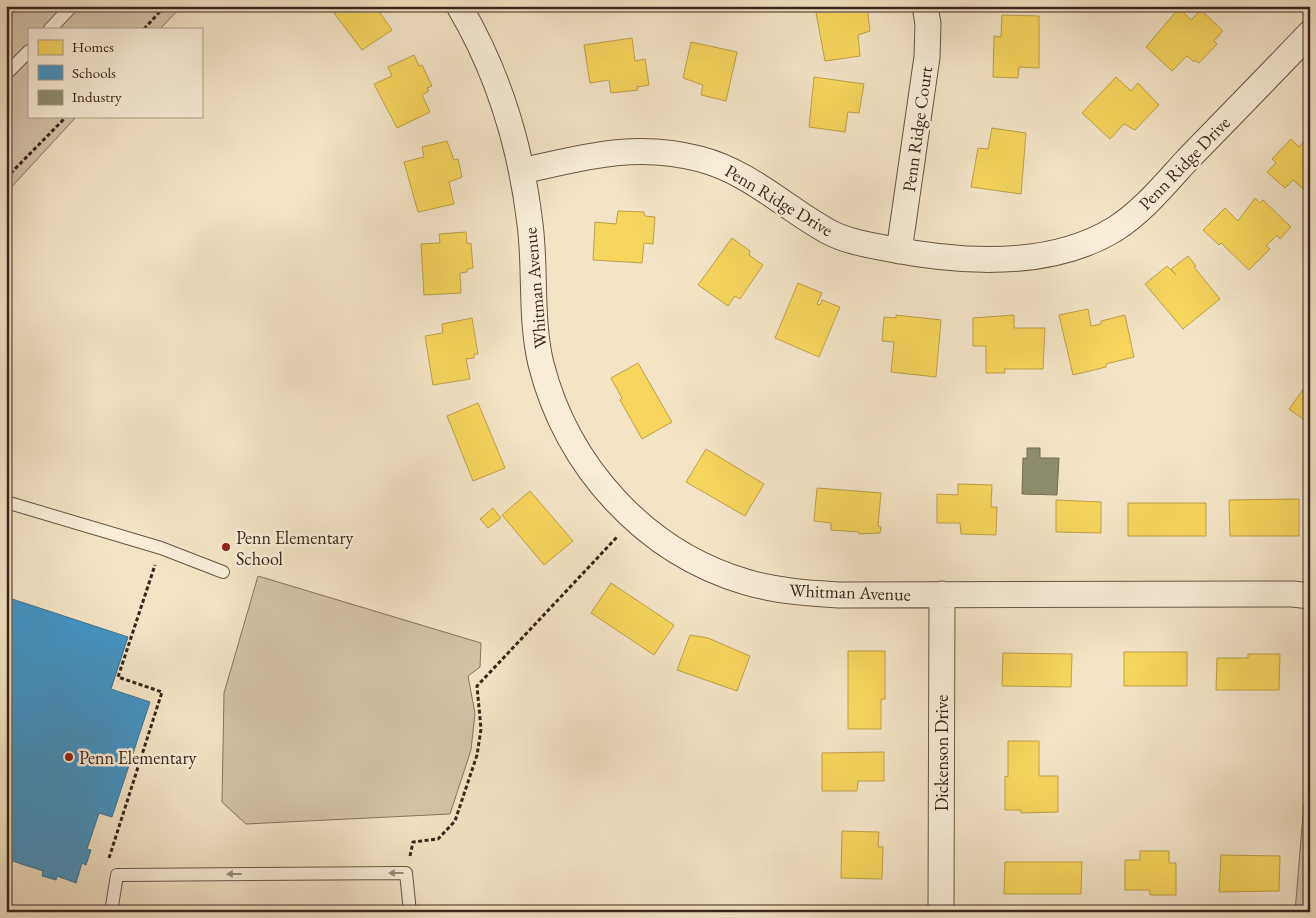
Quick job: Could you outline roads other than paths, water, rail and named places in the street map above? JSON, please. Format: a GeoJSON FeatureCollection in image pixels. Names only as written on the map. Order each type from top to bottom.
{"type":"FeatureCollection","features":[{"type":"Feature","properties":{"kind":"street","name":"Whitman Avenue"},"geometry":{"type":"LineString","coordinates":[[459,6],[491,71],[512,133],[522,171],[530,225],[534,321],[541,363],[554,403],[576,450],[602,487],[634,519],[670,547],[709,568],[746,582],[800,593],[1293,594],[1310,596]]}},
{"type":"Feature","properties":{"kind":"street","name":"Penn Ridge Court"},"geometry":{"type":"LineString","coordinates":[[899,251],[927,57],[928,24],[925,6]]}},
{"type":"Feature","properties":{"kind":"street","name":"Penn Ridge Drive"},"geometry":{"type":"LineString","coordinates":[[522,171],[609,152],[629,150],[663,152],[699,158],[721,165],[761,185],[832,234],[867,245],[957,258],[1021,257],[1078,247],[1097,240],[1137,212],[1310,33]]}},
{"type":"Feature","properties":{"kind":"street","name":"Dickenson Drive"},"geometry":{"type":"LineString","coordinates":[[941,912],[942,594]]}},
{"type":"Feature","properties":{"kind":"lane"},"geometry":{"type":"LineString","coordinates":[[51,28],[72,6]]}},
{"type":"Feature","properties":{"kind":"lane"},"geometry":{"type":"LineString","coordinates":[[6,74],[28,52]]}},
{"type":"Feature","properties":{"kind":"lane"},"geometry":{"type":"LineString","coordinates":[[6,502],[160,548],[223,572]]}},
{"type":"Feature","properties":{"kind":"lane"},"geometry":{"type":"LineString","coordinates":[[111,912],[117,875],[406,873],[410,912]]}},
{"type":"Feature","properties":{"kind":"place","name":"Penn Elementary School"},"geometry":{"type":"Point","coordinates":[226,547]}},
{"type":"Feature","properties":{"kind":"place","name":"Penn Elementary"},"geometry":{"type":"Point","coordinates":[69,757]}}]}
